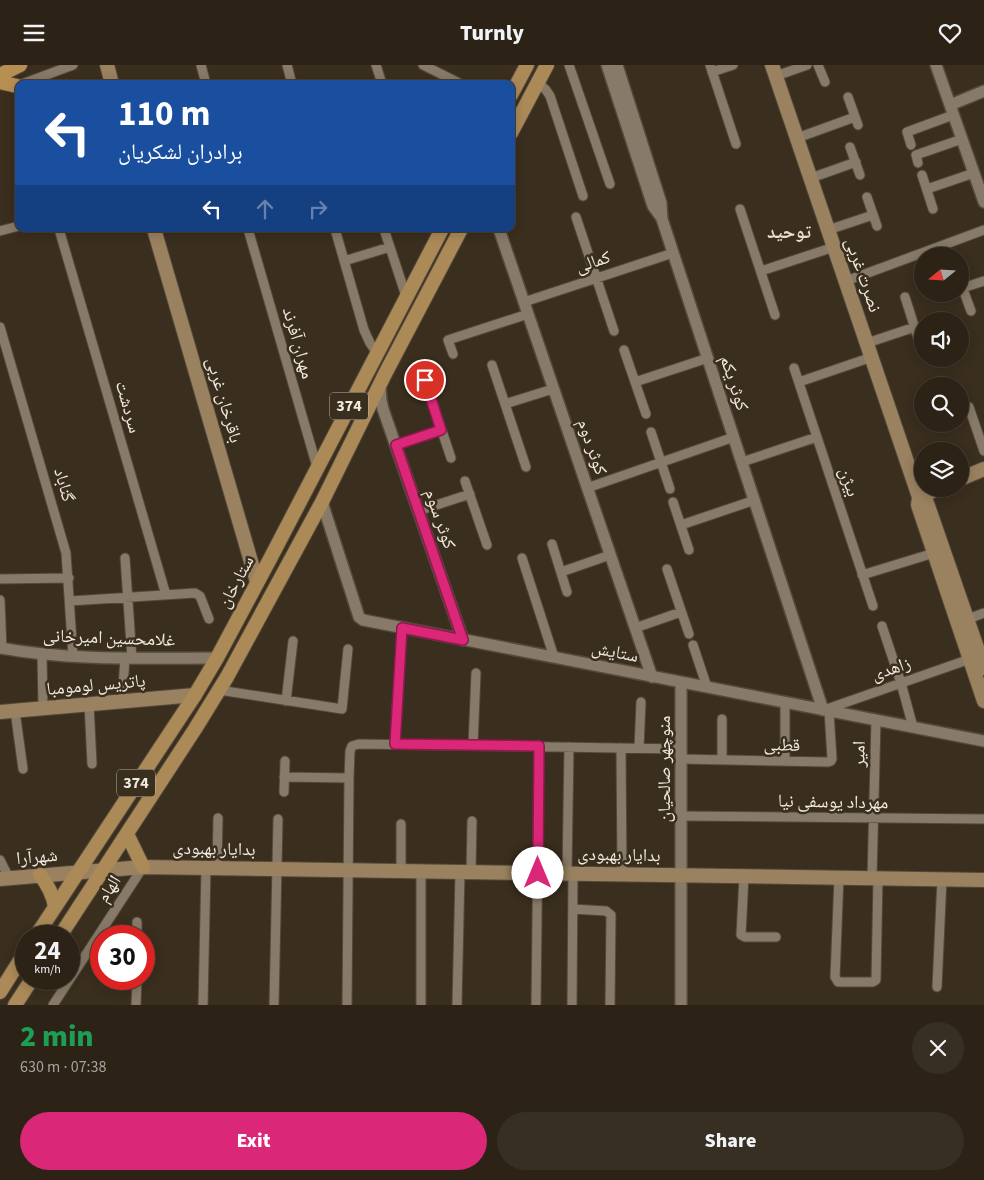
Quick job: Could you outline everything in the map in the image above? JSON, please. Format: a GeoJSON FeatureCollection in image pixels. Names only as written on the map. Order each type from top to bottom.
{"type":"FeatureCollection","features":[{"type":"Feature","properties":{"kind":"highway"},"geometry":{"type":"LineString","coordinates":[[0,75],[20,65]]}},
{"type":"Feature","properties":{"kind":"highway"},"geometry":{"type":"LineString","coordinates":[[0,82],[15,86]]}},
{"type":"Feature","properties":{"kind":"main road"},"geometry":{"type":"LineString","coordinates":[[515,88],[527,65]]}},
{"type":"Feature","properties":{"kind":"main road"},"geometry":{"type":"LineString","coordinates":[[515,126],[547,65]]}},
{"type":"Feature","properties":{"kind":"main road","name":"نصرت غربی"},"geometry":{"type":"LineString","coordinates":[[774,70],[914,482]]}},
{"type":"Feature","properties":{"kind":"main road","name":"باقرخان غربی"},"geometry":{"type":"LineString","coordinates":[[155,232],[257,583]]}},
{"type":"Feature","properties":{"kind":"main road","name":"ستارخان"},"geometry":{"type":"LineString","coordinates":[[43,925],[217,657],[440,232]]}},
{"type":"Feature","properties":{"kind":"main road","name":"374"},"geometry":{"type":"LineString","coordinates":[[67,925],[219,690],[261,616],[373,408],[382,379],[459,232]]}},
{"type":"Feature","properties":{"kind":"main road"},"geometry":{"type":"LineString","coordinates":[[369,368],[374,375],[379,375],[382,379]]}},
{"type":"Feature","properties":{"kind":"main road"},"geometry":{"type":"LineString","coordinates":[[354,398],[362,392],[366,392],[369,395],[373,408]]}},
{"type":"Feature","properties":{"kind":"main road"},"geometry":{"type":"LineString","coordinates":[[969,475],[984,469]]}},
{"type":"Feature","properties":{"kind":"main road","name":"نصرت غربی"},"geometry":{"type":"LineString","coordinates":[[984,668],[927,503],[919,497],[918,505],[984,701]]}},
{"type":"Feature","properties":{"kind":"main road","name":"پاتریس لومومبا"},"geometry":{"type":"LineString","coordinates":[[0,712],[194,695]]}},
{"type":"Feature","properties":{"kind":"main road"},"geometry":{"type":"LineString","coordinates":[[127,834],[143,867]]}},
{"type":"Feature","properties":{"kind":"main road","name":"بدایار بهبودی"},"geometry":{"type":"LineString","coordinates":[[103,870],[143,867],[984,880]]}},
{"type":"Feature","properties":{"kind":"main road","name":"شهرآرا"},"geometry":{"type":"LineString","coordinates":[[5,879],[103,870]]}},
{"type":"Feature","properties":{"kind":"main road"},"geometry":{"type":"LineString","coordinates":[[40,875],[51,891],[55,907]]}},
{"type":"Feature","properties":{"kind":"main road"},"geometry":{"type":"LineString","coordinates":[[0,992],[15,968]]}},
{"type":"Feature","properties":{"kind":"main road"},"geometry":{"type":"LineString","coordinates":[[15,1005],[25,990]]}},
{"type":"Feature","properties":{"kind":"street"},"geometry":{"type":"LineString","coordinates":[[36,80],[73,65]]}},
{"type":"Feature","properties":{"kind":"street"},"geometry":{"type":"LineString","coordinates":[[200,65],[205,80]]}},
{"type":"Feature","properties":{"kind":"street"},"geometry":{"type":"LineString","coordinates":[[287,65],[291,80]]}},
{"type":"Feature","properties":{"kind":"street"},"geometry":{"type":"LineString","coordinates":[[376,65],[381,80]]}},
{"type":"Feature","properties":{"kind":"street"},"geometry":{"type":"LineString","coordinates":[[423,65],[453,80]]}},
{"type":"Feature","properties":{"kind":"street"},"geometry":{"type":"LineString","coordinates":[[569,65],[610,184]]}},
{"type":"Feature","properties":{"kind":"street"},"geometry":{"type":"LineString","coordinates":[[607,65],[653,206],[662,219]]}},
{"type":"Feature","properties":{"kind":"street","name":"کوثر یکم"},"geometry":{"type":"LineString","coordinates":[[617,65],[661,203],[662,219],[673,253],[826,710]]}},
{"type":"Feature","properties":{"kind":"street"},"geometry":{"type":"LineString","coordinates":[[733,65],[711,69],[736,145]]}},
{"type":"Feature","properties":{"kind":"street"},"geometry":{"type":"LineString","coordinates":[[774,70],[807,65]]}},
{"type":"Feature","properties":{"kind":"street"},"geometry":{"type":"LineString","coordinates":[[818,65],[825,82]]}},
{"type":"Feature","properties":{"kind":"street"},"geometry":{"type":"LineString","coordinates":[[936,65],[983,195]]}},
{"type":"Feature","properties":{"kind":"street"},"geometry":{"type":"LineString","coordinates":[[538,83],[550,96],[582,196]]}},
{"type":"Feature","properties":{"kind":"street"},"geometry":{"type":"LineString","coordinates":[[0,91],[15,88]]}},
{"type":"Feature","properties":{"kind":"street"},"geometry":{"type":"LineString","coordinates":[[911,145],[907,132],[952,110],[984,91]]}},
{"type":"Feature","properties":{"kind":"street"},"geometry":{"type":"LineString","coordinates":[[797,138],[857,121],[848,97]]}},
{"type":"Feature","properties":{"kind":"street"},"geometry":{"type":"LineString","coordinates":[[918,163],[916,155],[962,139]]}},
{"type":"Feature","properties":{"kind":"street"},"geometry":{"type":"LineString","coordinates":[[850,147],[860,175]]}},
{"type":"Feature","properties":{"kind":"street"},"geometry":{"type":"LineString","coordinates":[[811,178],[856,162]]}},
{"type":"Feature","properties":{"kind":"street"},"geometry":{"type":"LineString","coordinates":[[927,189],[974,173]]}},
{"type":"Feature","properties":{"kind":"street"},"geometry":{"type":"LineString","coordinates":[[922,175],[933,209]]}},
{"type":"Feature","properties":{"kind":"street"},"geometry":{"type":"LineString","coordinates":[[867,197],[877,226]]}},
{"type":"Feature","properties":{"kind":"street"},"geometry":{"type":"LineString","coordinates":[[740,209],[775,315]]}},
{"type":"Feature","properties":{"kind":"street"},"geometry":{"type":"LineString","coordinates":[[828,230],[873,215]]}},
{"type":"Feature","properties":{"kind":"street"},"geometry":{"type":"LineString","coordinates":[[576,217],[614,331]]}},
{"type":"Feature","properties":{"kind":"street"},"geometry":{"type":"LineString","coordinates":[[0,231],[15,227]]}},
{"type":"Feature","properties":{"kind":"street"},"geometry":{"type":"LineString","coordinates":[[846,281],[984,230]]}},
{"type":"Feature","properties":{"kind":"street","name":"سردشت"},"geometry":{"type":"LineString","coordinates":[[59,232],[166,595]]}},
{"type":"Feature","properties":{"kind":"street","name":"مهران آفرند"},"geometry":{"type":"LineString","coordinates":[[249,232],[317,467]]}},
{"type":"Feature","properties":{"kind":"street"},"geometry":{"type":"LineString","coordinates":[[336,232],[364,330],[377,353]]}},
{"type":"Feature","properties":{"kind":"street"},"geometry":{"type":"LineString","coordinates":[[385,232],[406,296]]}},
{"type":"Feature","properties":{"kind":"street","name":"کوثر دوم"},"geometry":{"type":"LineString","coordinates":[[500,232],[652,677]]}},
{"type":"Feature","properties":{"kind":"street"},"geometry":{"type":"LineString","coordinates":[[344,261],[390,247]]}},
{"type":"Feature","properties":{"kind":"street"},"geometry":{"type":"LineString","coordinates":[[761,271],[834,247]]}},
{"type":"Feature","properties":{"kind":"street","name":"کمالی"},"geometry":{"type":"LineString","coordinates":[[524,302],[673,253]]}},
{"type":"Feature","properties":{"kind":"street"},"geometry":{"type":"LineString","coordinates":[[969,284],[984,281]]}},
{"type":"Feature","properties":{"kind":"street"},"geometry":{"type":"LineString","coordinates":[[867,343],[914,327],[904,297]]}},
{"type":"Feature","properties":{"kind":"street"},"geometry":{"type":"LineString","coordinates":[[968,303],[971,311]]}},
{"type":"Feature","properties":{"kind":"street"},"geometry":{"type":"LineString","coordinates":[[453,354],[448,340],[528,314]]}},
{"type":"Feature","properties":{"kind":"street","name":"گناباد"},"geometry":{"type":"LineString","coordinates":[[0,327],[65,546],[73,656]]}},
{"type":"Feature","properties":{"kind":"street"},"geometry":{"type":"LineString","coordinates":[[624,349],[646,414]]}},
{"type":"Feature","properties":{"kind":"street"},"geometry":{"type":"LineString","coordinates":[[798,382],[872,357]]}},
{"type":"Feature","properties":{"kind":"street"},"geometry":{"type":"LineString","coordinates":[[635,382],[708,358]]}},
{"type":"Feature","properties":{"kind":"street"},"geometry":{"type":"LineString","coordinates":[[492,365],[526,467]]}},
{"type":"Feature","properties":{"kind":"street","name":"بیژن"},"geometry":{"type":"LineString","coordinates":[[794,368],[873,606]]}},
{"type":"Feature","properties":{"kind":"street"},"geometry":{"type":"LineString","coordinates":[[425,380],[451,458]]}},
{"type":"Feature","properties":{"kind":"street"},"geometry":{"type":"LineString","coordinates":[[505,404],[553,389]]}},
{"type":"Feature","properties":{"kind":"street"},"geometry":{"type":"LineString","coordinates":[[969,407],[984,451]]}},
{"type":"Feature","properties":{"kind":"street","name":"کوثر سوم"},"geometry":{"type":"LineString","coordinates":[[373,408],[396,445],[463,640]]}},
{"type":"Feature","properties":{"kind":"street"},"geometry":{"type":"LineString","coordinates":[[396,445],[441,430]]}},
{"type":"Feature","properties":{"kind":"street"},"geometry":{"type":"LineString","coordinates":[[651,432],[670,489]]}},
{"type":"Feature","properties":{"kind":"street"},"geometry":{"type":"LineString","coordinates":[[587,488],[734,437]]}},
{"type":"Feature","properties":{"kind":"street"},"geometry":{"type":"LineString","coordinates":[[742,462],[817,437]]}},
{"type":"Feature","properties":{"kind":"street"},"geometry":{"type":"LineString","coordinates":[[465,481],[488,545]]}},
{"type":"Feature","properties":{"kind":"street"},"geometry":{"type":"LineString","coordinates":[[418,511],[470,495]]}},
{"type":"Feature","properties":{"kind":"street"},"geometry":{"type":"LineString","coordinates":[[681,525],[755,500]]}},
{"type":"Feature","properties":{"kind":"street"},"geometry":{"type":"LineString","coordinates":[[673,502],[689,549]]}},
{"type":"Feature","properties":{"kind":"street","name":"ستایش"},"geometry":{"type":"LineString","coordinates":[[322,503],[359,617],[363,620],[984,741]]}},
{"type":"Feature","properties":{"kind":"street"},"geometry":{"type":"LineString","coordinates":[[552,544],[567,592]]}},
{"type":"Feature","properties":{"kind":"street"},"geometry":{"type":"LineString","coordinates":[[862,575],[934,553]]}},
{"type":"Feature","properties":{"kind":"street"},"geometry":{"type":"LineString","coordinates":[[561,572],[610,555]]}},
{"type":"Feature","properties":{"kind":"street"},"geometry":{"type":"LineString","coordinates":[[122,702],[128,659],[125,558]]}},
{"type":"Feature","properties":{"kind":"street"},"geometry":{"type":"LineString","coordinates":[[522,558],[554,657]]}},
{"type":"Feature","properties":{"kind":"street"},"geometry":{"type":"LineString","coordinates":[[667,569],[689,634]]}},
{"type":"Feature","properties":{"kind":"street"},"geometry":{"type":"LineString","coordinates":[[0,579],[68,578]]}},
{"type":"Feature","properties":{"kind":"street"},"geometry":{"type":"LineString","coordinates":[[70,601],[197,594],[200,596],[208,619]]}},
{"type":"Feature","properties":{"kind":"street"},"geometry":{"type":"LineString","coordinates":[[0,600],[1,649]]}},
{"type":"Feature","properties":{"kind":"street"},"geometry":{"type":"LineString","coordinates":[[635,628],[681,612]]}},
{"type":"Feature","properties":{"kind":"street"},"geometry":{"type":"LineString","coordinates":[[968,619],[984,613]]}},
{"type":"Feature","properties":{"kind":"street"},"geometry":{"type":"LineString","coordinates":[[882,626],[913,727]]}},
{"type":"Feature","properties":{"kind":"street"},"geometry":{"type":"LineString","coordinates":[[395,744],[402,628]]}},
{"type":"Feature","properties":{"kind":"street"},"geometry":{"type":"LineString","coordinates":[[286,701],[293,641]]}},
{"type":"Feature","properties":{"kind":"street"},"geometry":{"type":"LineString","coordinates":[[693,645],[707,687]]}},
{"type":"Feature","properties":{"kind":"street","name":"غلامحسین امیرخانی"},"geometry":{"type":"LineString","coordinates":[[1,649],[42,654],[128,659],[217,657]]}},
{"type":"Feature","properties":{"kind":"street"},"geometry":{"type":"LineString","coordinates":[[219,690],[342,709],[348,649]]}},
{"type":"Feature","properties":{"kind":"street"},"geometry":{"type":"LineString","coordinates":[[42,654],[43,709]]}},
{"type":"Feature","properties":{"kind":"street","name":"زاهدی"},"geometry":{"type":"LineString","coordinates":[[826,710],[970,659]]}},
{"type":"Feature","properties":{"kind":"street"},"geometry":{"type":"LineString","coordinates":[[473,745],[476,673]]}},
{"type":"Feature","properties":{"kind":"street","name":"منوچهر صالحیان"},"geometry":{"type":"LineString","coordinates":[[681,682],[681,1005]]}},
{"type":"Feature","properties":{"kind":"street"},"geometry":{"type":"LineString","coordinates":[[639,748],[641,702]]}},
{"type":"Feature","properties":{"kind":"street"},"geometry":{"type":"LineString","coordinates":[[785,702],[785,761]]}},
{"type":"Feature","properties":{"kind":"street"},"geometry":{"type":"LineString","coordinates":[[89,705],[92,764]]}},
{"type":"Feature","properties":{"kind":"street","name":"قطبی"},"geometry":{"type":"LineString","coordinates":[[349,778],[351,749],[359,744],[639,748],[722,760],[828,762],[832,759],[826,710]]}},
{"type":"Feature","properties":{"kind":"street"},"geometry":{"type":"LineString","coordinates":[[15,711],[23,769]]}},
{"type":"Feature","properties":{"kind":"street"},"geometry":{"type":"LineString","coordinates":[[722,719],[722,760]]}},
{"type":"Feature","properties":{"kind":"street","name":"امیر"},"geometry":{"type":"LineString","coordinates":[[839,877],[835,977],[838,982],[873,982],[876,979],[874,818],[876,720]]}},
{"type":"Feature","properties":{"kind":"street"},"geometry":{"type":"LineString","coordinates":[[536,1005],[539,746]]}},
{"type":"Feature","properties":{"kind":"street"},"geometry":{"type":"LineString","coordinates":[[569,747],[570,873],[573,909],[572,1005]]}},
{"type":"Feature","properties":{"kind":"street"},"geometry":{"type":"LineString","coordinates":[[621,748],[622,874]]}},
{"type":"Feature","properties":{"kind":"street"},"geometry":{"type":"LineString","coordinates":[[284,792],[285,761]]}},
{"type":"Feature","properties":{"kind":"street"},"geometry":{"type":"LineString","coordinates":[[284,777],[349,778],[347,1005]]}},
{"type":"Feature","properties":{"kind":"street","name":"مهرداد یوسفی نیا"},"geometry":{"type":"LineString","coordinates":[[681,816],[984,819]]}},
{"type":"Feature","properties":{"kind":"street"},"geometry":{"type":"LineString","coordinates":[[203,1005],[211,868],[218,818]]}},
{"type":"Feature","properties":{"kind":"street"},"geometry":{"type":"LineString","coordinates":[[274,1005],[278,819]]}},
{"type":"Feature","properties":{"kind":"street"},"geometry":{"type":"LineString","coordinates":[[457,1005],[465,872],[472,821]]}},
{"type":"Feature","properties":{"kind":"street"},"geometry":{"type":"LineString","coordinates":[[401,824],[401,871]]}},
{"type":"Feature","properties":{"kind":"street"},"geometry":{"type":"LineString","coordinates":[[0,860],[5,879]]}},
{"type":"Feature","properties":{"kind":"street","name":"الهام"},"geometry":{"type":"LineString","coordinates":[[53,1005],[143,867]]}},
{"type":"Feature","properties":{"kind":"street"},"geometry":{"type":"LineString","coordinates":[[421,871],[421,1005]]}},
{"type":"Feature","properties":{"kind":"street"},"geometry":{"type":"LineString","coordinates":[[744,876],[741,935],[745,937],[776,937]]}},
{"type":"Feature","properties":{"kind":"street"},"geometry":{"type":"LineString","coordinates":[[937,987],[942,879]]}},
{"type":"Feature","properties":{"kind":"street"},"geometry":{"type":"LineString","coordinates":[[573,909],[606,911],[611,915],[610,1005]]}},
{"type":"Feature","properties":{"kind":"street"},"geometry":{"type":"LineString","coordinates":[[136,990],[136,1005]]}},
{"type":"Feature","properties":{"kind":"district","name":"توحید"},"geometry":{"type":"Point","coordinates":[789,232]}},
{"type":"Feature","properties":{"kind":"route"},"geometry":{"type":"LineString","coordinates":[[425,380],[441,430],[396,445],[463,640],[402,628],[395,744],[539,746],[538,873]]}}]}
